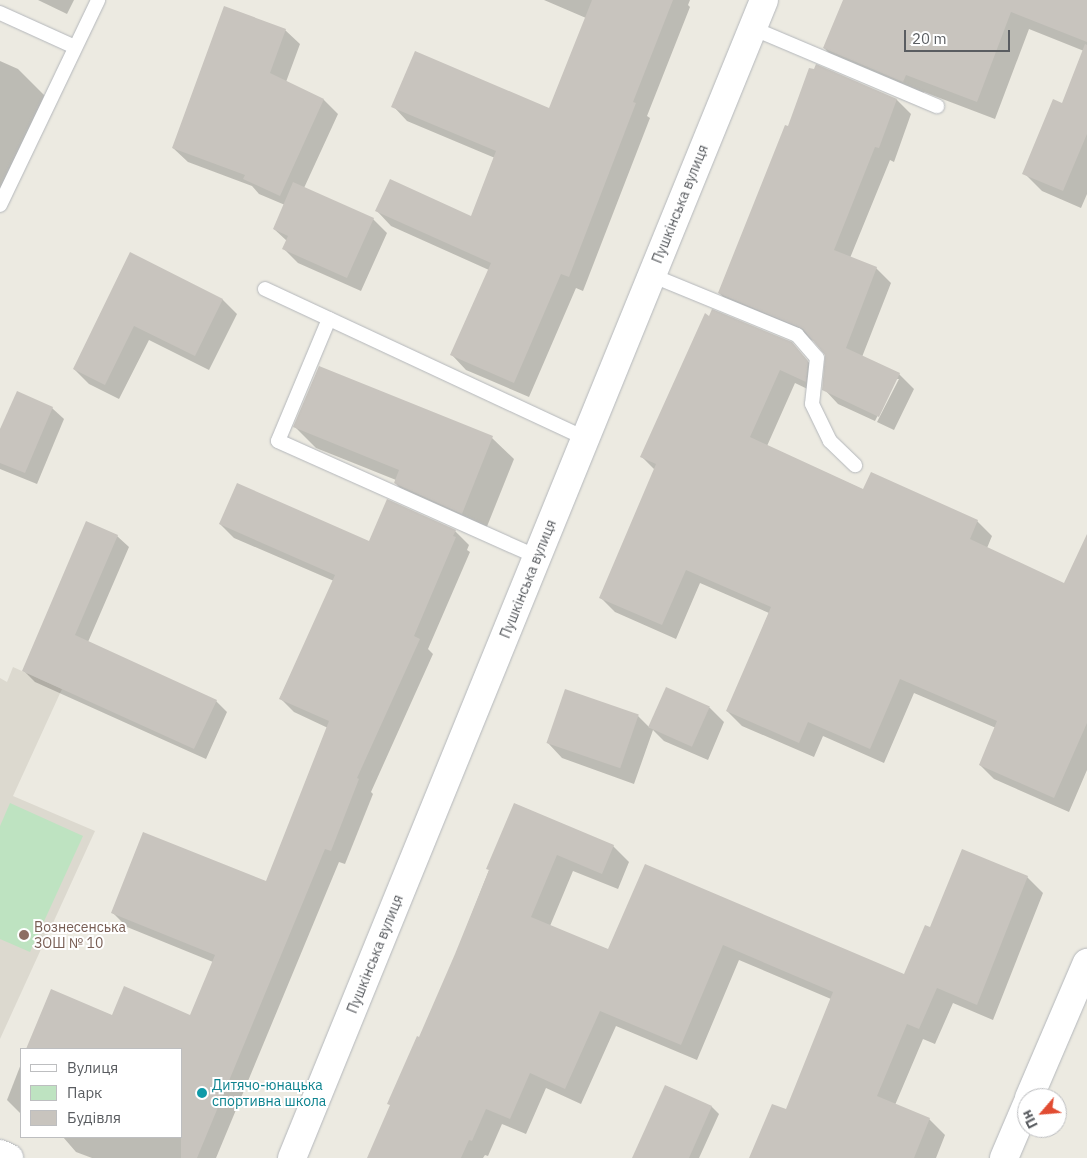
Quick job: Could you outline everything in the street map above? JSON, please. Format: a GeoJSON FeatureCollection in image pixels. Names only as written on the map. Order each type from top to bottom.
{"type":"FeatureCollection","features":[{"type":"Feature","properties":{"kind":"street","name":"Пушкінська вулиця"},"geometry":{"type":"LineString","coordinates":[[292,1158],[764,0]]}},
{"type":"Feature","properties":{"kind":"street"},"geometry":{"type":"LineString","coordinates":[[1033,1088],[1087,962]]}},
{"type":"Feature","properties":{"kind":"street"},"geometry":{"type":"LineString","coordinates":[[1004,1158],[1017,1127]]}},
{"type":"Feature","properties":{"kind":"street"},"geometry":{"type":"LineString","coordinates":[[0,1154],[9,1158]]}},
{"type":"Feature","properties":{"kind":"lane"},"geometry":{"type":"LineString","coordinates":[[0,205],[98,0]]}},
{"type":"Feature","properties":{"kind":"lane"},"geometry":{"type":"LineString","coordinates":[[0,12],[75,47]]}},
{"type":"Feature","properties":{"kind":"lane"},"geometry":{"type":"LineString","coordinates":[[752,28],[937,106]]}},
{"type":"Feature","properties":{"kind":"lane"},"geometry":{"type":"LineString","coordinates":[[651,275],[797,335],[818,358],[812,404],[830,441],[856,465]]}},
{"type":"Feature","properties":{"kind":"lane"},"geometry":{"type":"LineString","coordinates":[[265,289],[585,438]]}},
{"type":"Feature","properties":{"kind":"lane"},"geometry":{"type":"LineString","coordinates":[[328,319],[278,441],[536,557]]}},
{"type":"Feature","properties":{"kind":"shaded area","name":"Вознесенська ЗОШ № 10"},"geometry":{"type":"Polygon","coordinates":[[[13,667],[62,689],[13,796],[95,831],[0,1039],[0,678],[7,682],[13,667]]]}},
{"type":"Feature","properties":{"kind":"green space"},"geometry":{"type":"Polygon","coordinates":[[[10,803],[83,836],[30,952],[0,939],[0,826],[10,803]]]}},
{"type":"Feature","properties":{"kind":"building"},"geometry":{"type":"Polygon","coordinates":[[[592,0],[673,0],[633,102],[636,103],[569,277],[561,274],[514,383],[450,355],[491,263],[375,211],[390,179],[471,216],[496,151],[391,107],[415,51],[549,108],[592,0]]]}},
{"type":"Feature","properties":{"kind":"building"},"geometry":{"type":"Polygon","coordinates":[[[843,0],[1087,0],[1087,42],[1011,12],[977,102],[906,75],[903,82],[823,48],[843,0]]]}},
{"type":"Feature","properties":{"kind":"building"},"geometry":{"type":"Polygon","coordinates":[[[224,6],[286,29],[270,73],[324,99],[280,196],[243,179],[245,175],[172,148],[224,6]]]}},
{"type":"Feature","properties":{"kind":"building"},"geometry":{"type":"Polygon","coordinates":[[[1085,44],[1087,45],[1087,134],[1063,191],[1022,174],[1053,99],[1062,103],[1085,44]]]}},
{"type":"Feature","properties":{"kind":"building"},"geometry":{"type":"Polygon","coordinates":[[[816,64],[897,99],[879,148],[875,147],[834,250],[877,267],[846,348],[900,373],[879,417],[822,390],[825,355],[803,329],[718,293],[785,125],[788,126],[809,68],[814,69],[816,64]]]}},
{"type":"Feature","properties":{"kind":"building"},"geometry":{"type":"Polygon","coordinates":[[[293,182],[374,218],[347,278],[282,249],[288,236],[273,229],[293,182]]]}},
{"type":"Feature","properties":{"kind":"building"},"geometry":{"type":"Polygon","coordinates":[[[130,252],[223,299],[195,356],[134,326],[105,385],[73,369],[130,252]]]}},
{"type":"Feature","properties":{"kind":"building"},"geometry":{"type":"Polygon","coordinates":[[[712,309],[792,342],[808,361],[806,382],[780,370],[750,437],[863,489],[871,472],[978,520],[970,539],[1064,583],[1087,534],[1087,723],[1054,798],[979,765],[997,721],[900,679],[870,749],[808,722],[799,743],[726,711],[771,607],[686,570],[662,625],[599,598],[656,464],[640,457],[705,313],[709,316],[712,309]]]}},
{"type":"Feature","properties":{"kind":"building"},"geometry":{"type":"Polygon","coordinates":[[[319,366],[493,436],[462,514],[394,483],[399,470],[293,427],[319,366]]]}},
{"type":"Feature","properties":{"kind":"building"},"geometry":{"type":"Polygon","coordinates":[[[17,391],[53,407],[25,473],[0,463],[0,429],[17,391]]]}},
{"type":"Feature","properties":{"kind":"building"},"geometry":{"type":"Polygon","coordinates":[[[237,483],[369,541],[387,499],[456,530],[453,536],[456,537],[414,636],[420,639],[357,778],[359,779],[331,851],[325,849],[197,1158],[181,1158],[182,1048],[26,1048],[51,989],[112,1015],[124,986],[190,1015],[215,955],[111,913],[143,832],[266,881],[329,721],[279,699],[335,575],[219,524],[237,483]]]}},
{"type":"Feature","properties":{"kind":"building"},"geometry":{"type":"Polygon","coordinates":[[[86,521],[118,535],[75,635],[217,700],[194,749],[22,671],[86,521]]]}},
{"type":"Feature","properties":{"kind":"building"},"geometry":{"type":"Polygon","coordinates":[[[666,687],[710,707],[692,747],[648,727],[666,687]]]}},
{"type":"Feature","properties":{"kind":"building"},"geometry":{"type":"Polygon","coordinates":[[[565,689],[639,714],[620,768],[546,743],[565,689]]]}},
{"type":"Feature","properties":{"kind":"building"},"geometry":{"type":"Polygon","coordinates":[[[514,803],[614,845],[602,874],[557,855],[531,917],[608,949],[645,864],[904,974],[925,925],[930,927],[962,849],[1028,876],[977,1005],[937,988],[919,1029],[907,1024],[877,1096],[930,1118],[914,1158],[749,1158],[772,1104],[786,1109],[833,992],[723,945],[681,1045],[600,1011],[565,1089],[530,1073],[510,1119],[486,1109],[472,1141],[469,1140],[461,1158],[367,1158],[390,1105],[387,1104],[455,954],[489,870],[486,869],[514,803]]]}},
{"type":"Feature","properties":{"kind":"building"},"geometry":{"type":"Polygon","coordinates":[[[665,1085],[712,1106],[689,1158],[632,1158],[665,1085]]]}},
{"type":"Feature","properties":{"kind":"place","name":"Вознесенська ЗОШ № 10"},"geometry":{"type":"Point","coordinates":[24,935]}},
{"type":"Feature","properties":{"kind":"place","name":"Дитячо-юнацька спортивна школа"},"geometry":{"type":"Point","coordinates":[202,1093]}}]}
